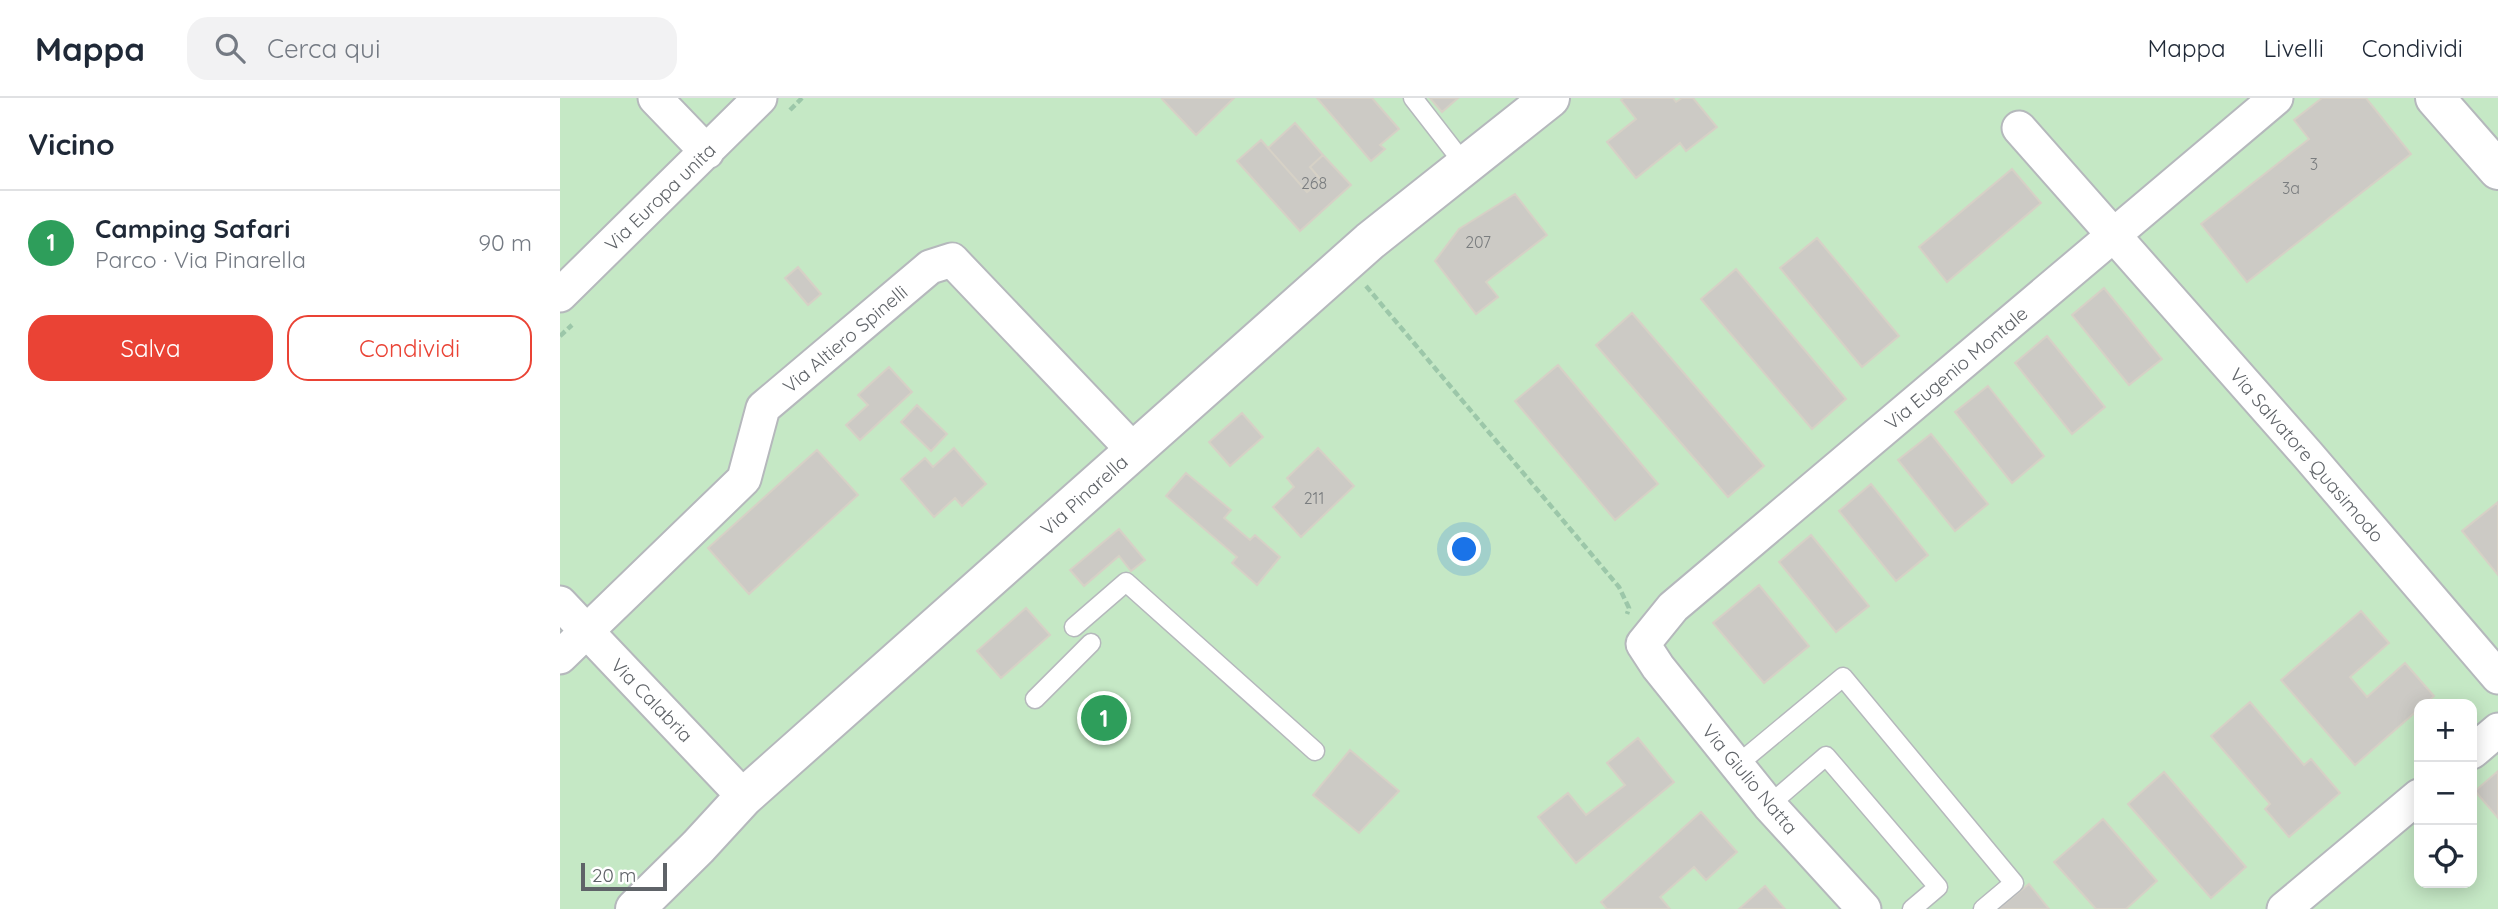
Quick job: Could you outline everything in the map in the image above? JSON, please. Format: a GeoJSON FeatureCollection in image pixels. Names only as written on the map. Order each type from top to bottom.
{"type":"FeatureCollection","features":[{"type":"Feature","properties":{"kind":"street"},"geometry":{"type":"LineString","coordinates":[[655,98],[707,152]]}},
{"type":"Feature","properties":{"kind":"street","name":"Via Europa unita"},"geometry":{"type":"LineString","coordinates":[[560,295],[760,98]]}},
{"type":"Feature","properties":{"kind":"street","name":"Via Pinarella"},"geometry":{"type":"LineString","coordinates":[[635,909],[744,797],[1346,262],[1550,98]]}},
{"type":"Feature","properties":{"kind":"street","name":"Via Eugenio Montale"},"geometry":{"type":"LineString","coordinates":[[1634,634],[1673,607],[2276,98]]}},
{"type":"Feature","properties":{"kind":"street"},"geometry":{"type":"LineString","coordinates":[[2435,98],[2498,170]]}},
{"type":"Feature","properties":{"kind":"street","name":"Via Salvatore Quasimodo"},"geometry":{"type":"LineString","coordinates":[[2019,128],[2307,454],[2498,677]]}},
{"type":"Feature","properties":{"kind":"street","name":"Via Altiero Spinelli"},"geometry":{"type":"LineString","coordinates":[[587,632],[744,480],[764,408],[929,267],[952,260],[1134,451]]}},
{"type":"Feature","properties":{"kind":"street","name":"Via Calabria"},"geometry":{"type":"LineString","coordinates":[[560,603],[744,797]]}},
{"type":"Feature","properties":{"kind":"street"},"geometry":{"type":"LineString","coordinates":[[560,657],[587,632]]}},
{"type":"Feature","properties":{"kind":"street","name":"Via Giulio Natta"},"geometry":{"type":"LineString","coordinates":[[1634,634],[1769,805],[1864,909]]}},
{"type":"Feature","properties":{"kind":"street"},"geometry":{"type":"LineString","coordinates":[[2477,748],[2498,730]]}},
{"type":"Feature","properties":{"kind":"street"},"geometry":{"type":"LineString","coordinates":[[2284,909],[2414,800]]}},
{"type":"Feature","properties":{"kind":"lane"},"geometry":{"type":"LineString","coordinates":[[1413,98],[1465,165]]}},
{"type":"Feature","properties":{"kind":"lane"},"geometry":{"type":"LineString","coordinates":[[1074,627],[1126,582],[1315,751]]}},
{"type":"Feature","properties":{"kind":"lane"},"geometry":{"type":"LineString","coordinates":[[1035,699],[1091,643]]}},
{"type":"Feature","properties":{"kind":"lane"},"geometry":{"type":"LineString","coordinates":[[1737,765],[1843,677],[2014,883],[1983,909]]}},
{"type":"Feature","properties":{"kind":"lane"},"geometry":{"type":"LineString","coordinates":[[1769,805],[1826,756],[1938,887],[1912,909]]}},
{"type":"Feature","properties":{"kind":"path"},"geometry":{"type":"LineString","coordinates":[[1346,262],[1619,587],[1629,608],[1634,634]]}},
{"type":"Feature","properties":{"kind":"green space"},"geometry":{"type":"Polygon","coordinates":[[[560,98],[2498,98],[2498,909],[560,909],[560,98]]]}},
{"type":"Feature","properties":{"kind":"building"},"geometry":{"type":"Polygon","coordinates":[[[1163,98],[1234,98],[1196,135],[1163,98]]]}},
{"type":"Feature","properties":{"kind":"building"},"geometry":{"type":"Polygon","coordinates":[[[1317,98],[1372,98],[1399,129],[1380,145],[1385,149],[1371,161],[1317,98]]]}},
{"type":"Feature","properties":{"kind":"building"},"geometry":{"type":"Polygon","coordinates":[[[1430,98],[1458,98],[1442,112],[1430,98]]]}},
{"type":"Feature","properties":{"kind":"building"},"geometry":{"type":"Polygon","coordinates":[[[1673,98],[1676,102],[1682,98],[1693,98],[1717,127],[1686,151],[1680,143],[1636,178],[1607,142],[1636,119],[1621,100],[1673,98]]]}},
{"type":"Feature","properties":{"kind":"building"},"geometry":{"type":"Polygon","coordinates":[[[2322,98],[2366,98],[2411,154],[2247,282],[2201,224],[2309,139],[2294,120],[2322,98]]]}},
{"type":"Feature","properties":{"kind":"building"},"geometry":{"type":"Polygon","coordinates":[[[1295,123],[1323,155],[1310,167],[1321,180],[1307,192],[1268,148],[1295,123]]]}},
{"type":"Feature","properties":{"kind":"building"},"geometry":{"type":"Polygon","coordinates":[[[1261,140],[1307,192],[1321,180],[1310,167],[1323,155],[1351,185],[1300,231],[1237,161],[1261,140]]]}},
{"type":"Feature","properties":{"kind":"building"},"geometry":{"type":"Polygon","coordinates":[[[2012,169],[2041,203],[1947,282],[1919,247],[2012,169]]]}},
{"type":"Feature","properties":{"kind":"building"},"geometry":{"type":"Polygon","coordinates":[[[1515,194],[1547,235],[1486,282],[1498,297],[1476,314],[1435,261],[1459,229],[1515,194]]]}},
{"type":"Feature","properties":{"kind":"building"},"geometry":{"type":"Polygon","coordinates":[[[1817,238],[1899,336],[1862,367],[1780,268],[1817,238]]]}},
{"type":"Feature","properties":{"kind":"building"},"geometry":{"type":"Polygon","coordinates":[[[798,267],[821,294],[808,305],[785,278],[798,267]]]}},
{"type":"Feature","properties":{"kind":"building"},"geometry":{"type":"Polygon","coordinates":[[[1736,269],[1846,399],[1812,429],[1701,299],[1736,269]]]}},
{"type":"Feature","properties":{"kind":"building"},"geometry":{"type":"Polygon","coordinates":[[[2104,288],[2162,359],[2129,385],[2072,315],[2104,288]]]}},
{"type":"Feature","properties":{"kind":"building"},"geometry":{"type":"Polygon","coordinates":[[[1632,313],[1764,466],[1728,497],[1596,345],[1632,313]]]}},
{"type":"Feature","properties":{"kind":"building"},"geometry":{"type":"Polygon","coordinates":[[[2047,336],[2105,407],[2072,434],[2015,363],[2047,336]]]}},
{"type":"Feature","properties":{"kind":"building"},"geometry":{"type":"Polygon","coordinates":[[[1558,365],[1658,484],[1615,520],[1515,401],[1558,365]]]}},
{"type":"Feature","properties":{"kind":"building"},"geometry":{"type":"Polygon","coordinates":[[[889,367],[912,392],[860,440],[846,425],[868,405],[858,395],[889,367]]]}},
{"type":"Feature","properties":{"kind":"building"},"geometry":{"type":"Polygon","coordinates":[[[1988,386],[2044,456],[2012,483],[1955,412],[1988,386]]]}},
{"type":"Feature","properties":{"kind":"building"},"geometry":{"type":"Polygon","coordinates":[[[917,405],[947,434],[931,451],[901,422],[917,405]]]}},
{"type":"Feature","properties":{"kind":"building"},"geometry":{"type":"Polygon","coordinates":[[[1242,413],[1263,437],[1230,466],[1209,442],[1242,413]]]}},
{"type":"Feature","properties":{"kind":"building"},"geometry":{"type":"Polygon","coordinates":[[[1931,434],[1988,504],[1955,531],[1898,460],[1931,434]]]}},
{"type":"Feature","properties":{"kind":"building"},"geometry":{"type":"Polygon","coordinates":[[[954,448],[986,484],[962,506],[955,498],[934,517],[901,479],[925,458],[933,467],[954,448]]]}},
{"type":"Feature","properties":{"kind":"building"},"geometry":{"type":"Polygon","coordinates":[[[1318,448],[1354,486],[1301,537],[1273,507],[1294,487],[1287,478],[1318,448]]]}},
{"type":"Feature","properties":{"kind":"building"},"geometry":{"type":"Polygon","coordinates":[[[817,450],[858,495],[749,594],[708,548],[817,450]]]}},
{"type":"Feature","properties":{"kind":"building"},"geometry":{"type":"Polygon","coordinates":[[[1186,473],[1231,510],[1224,518],[1250,540],[1255,535],[1280,557],[1257,585],[1232,563],[1237,557],[1166,496],[1186,473]]]}},
{"type":"Feature","properties":{"kind":"building"},"geometry":{"type":"Polygon","coordinates":[[[1871,484],[1928,555],[1896,581],[1839,511],[1871,484]]]}},
{"type":"Feature","properties":{"kind":"building"},"geometry":{"type":"Polygon","coordinates":[[[2498,502],[2498,575],[2462,531],[2498,502]]]}},
{"type":"Feature","properties":{"kind":"building"},"geometry":{"type":"Polygon","coordinates":[[[1119,529],[1145,560],[1131,571],[1119,556],[1084,586],[1070,570],[1119,529]]]}},
{"type":"Feature","properties":{"kind":"building"},"geometry":{"type":"Polygon","coordinates":[[[1811,535],[1869,606],[1836,632],[1779,562],[1811,535]]]}},
{"type":"Feature","properties":{"kind":"building"},"geometry":{"type":"Polygon","coordinates":[[[1759,585],[1809,646],[1764,683],[1713,623],[1759,585]]]}},
{"type":"Feature","properties":{"kind":"building"},"geometry":{"type":"Polygon","coordinates":[[[1026,608],[1050,635],[1001,678],[977,651],[1026,608]]]}},
{"type":"Feature","properties":{"kind":"building"},"geometry":{"type":"Polygon","coordinates":[[[2361,611],[2389,643],[2350,677],[2367,697],[2405,663],[2434,696],[2431,699],[2414,699],[2414,713],[2355,765],[2281,680],[2361,611]]]}},
{"type":"Feature","properties":{"kind":"building"},"geometry":{"type":"Polygon","coordinates":[[[2250,702],[2304,765],[2311,759],[2340,793],[2289,837],[2265,809],[2270,804],[2211,736],[2250,702]]]}},
{"type":"Feature","properties":{"kind":"building"},"geometry":{"type":"Polygon","coordinates":[[[1638,738],[1674,782],[1576,863],[1538,817],[1568,793],[1586,815],[1625,785],[1607,763],[1638,738]]]}},
{"type":"Feature","properties":{"kind":"building"},"geometry":{"type":"Polygon","coordinates":[[[1350,750],[1399,791],[1359,833],[1313,795],[1350,750]]]}},
{"type":"Feature","properties":{"kind":"building"},"geometry":{"type":"Polygon","coordinates":[[[2498,771],[2498,818],[2477,793],[2477,789],[2498,771]]]}},
{"type":"Feature","properties":{"kind":"building"},"geometry":{"type":"Polygon","coordinates":[[[2164,772],[2246,867],[2211,898],[2128,804],[2164,772]]]}},
{"type":"Feature","properties":{"kind":"building"},"geometry":{"type":"Polygon","coordinates":[[[1701,812],[1737,852],[1706,880],[1694,867],[1660,897],[1670,909],[1607,909],[1601,902],[1701,812]]]}},
{"type":"Feature","properties":{"kind":"building"},"geometry":{"type":"Polygon","coordinates":[[[2103,819],[2157,881],[2126,909],[2096,909],[2054,862],[2103,819]]]}},
{"type":"Feature","properties":{"kind":"building"},"geometry":{"type":"Polygon","coordinates":[[[2029,884],[2049,909],[1998,909],[2029,884]]]}},
{"type":"Feature","properties":{"kind":"building"},"geometry":{"type":"Polygon","coordinates":[[[1765,886],[1785,909],[1739,909],[1765,886]]]}},
{"type":"Feature","properties":{"kind":"place","name":"Camping Safari"},"geometry":{"type":"Point","coordinates":[1104,718]}}]}
